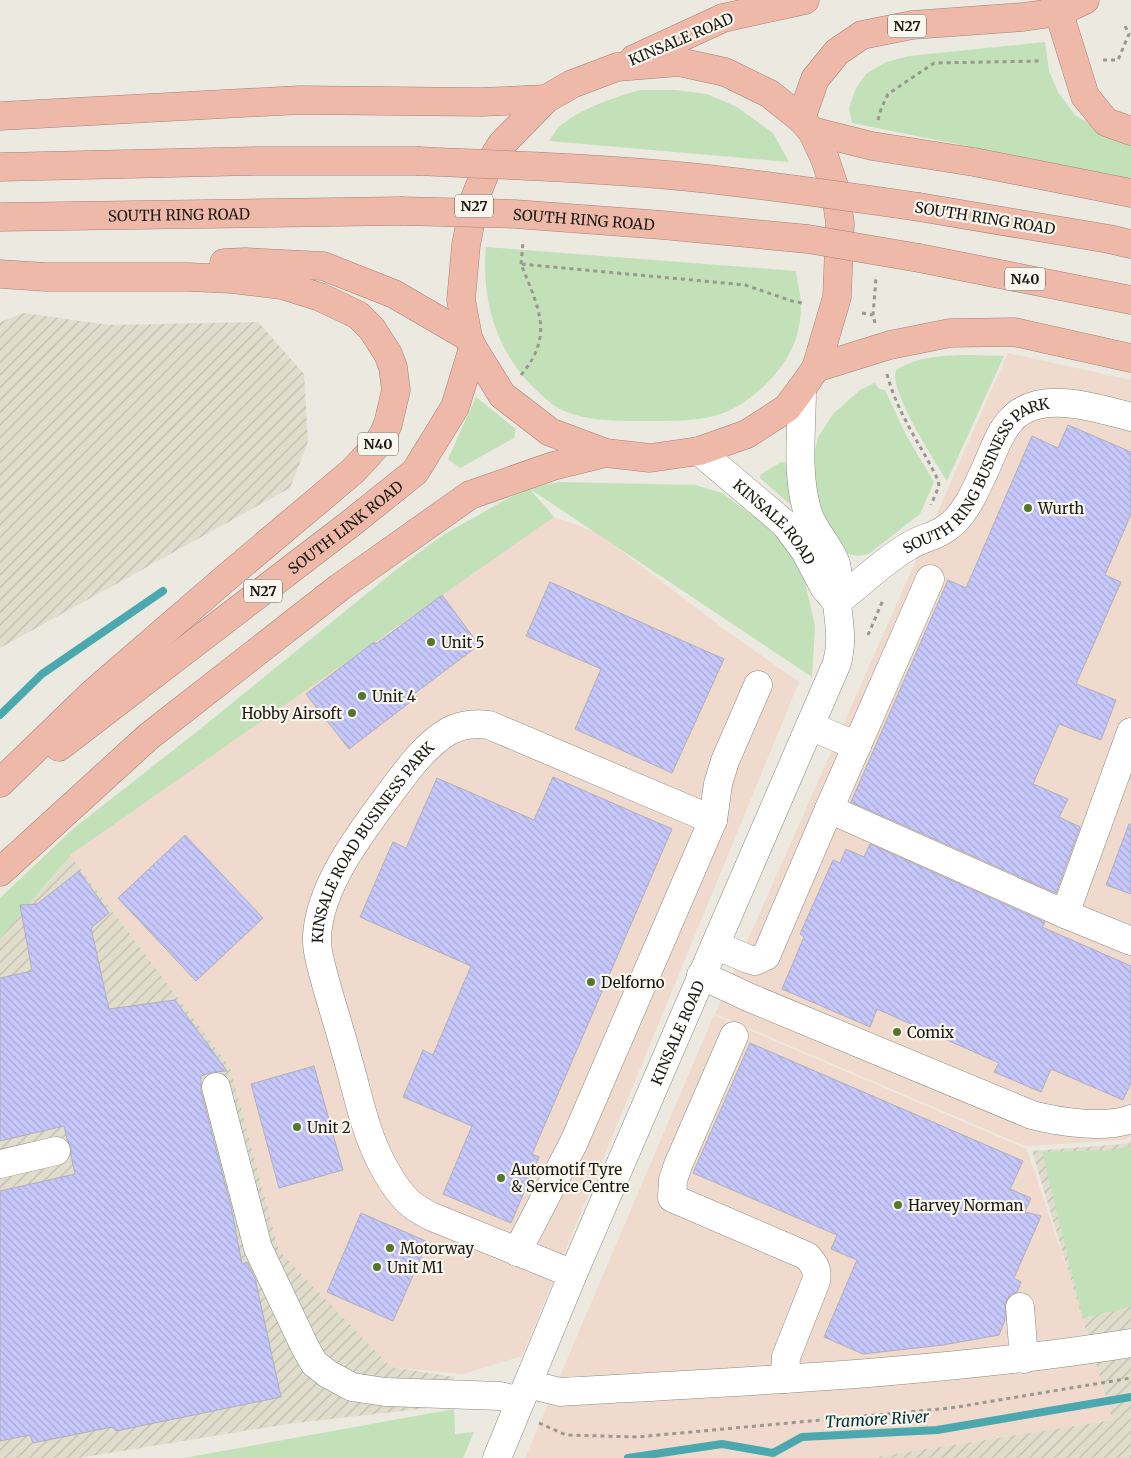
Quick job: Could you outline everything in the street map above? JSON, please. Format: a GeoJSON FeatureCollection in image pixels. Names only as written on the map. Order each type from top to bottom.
{"type":"FeatureCollection","features":[{"type":"Feature","properties":{"kind":"highway","name":"KINSALE ROAD"},"geometry":{"type":"LineString","coordinates":[[617,67],[723,18],[805,0]]}},
{"type":"Feature","properties":{"kind":"highway","name":"N27"},"geometry":{"type":"LineString","coordinates":[[806,125],[815,79],[836,52],[862,35],[912,25],[1023,17],[1057,6],[1085,0]]}},
{"type":"Feature","properties":{"kind":"highway"},"geometry":{"type":"LineString","coordinates":[[1057,6],[1085,96],[1106,122],[1131,132]]}},
{"type":"Feature","properties":{"kind":"highway","name":"N27"},"geometry":{"type":"LineString","coordinates":[[680,62],[725,72],[770,94],[806,125],[825,159],[835,189],[840,223],[837,297],[809,378],[787,408],[748,434],[699,451],[650,458],[606,453],[550,432],[502,395],[471,342],[461,300],[466,245],[475,198],[487,168],[501,145],[546,98],[572,84],[617,67],[680,62]]}},
{"type":"Feature","properties":{"kind":"highway"},"geometry":{"type":"LineString","coordinates":[[0,116],[300,100],[482,102],[546,98]]}},
{"type":"Feature","properties":{"kind":"highway"},"geometry":{"type":"LineString","coordinates":[[806,125],[872,146],[974,162],[1131,193]]}},
{"type":"Feature","properties":{"kind":"highway","name":"SOUTH RING ROAD"},"geometry":{"type":"LineString","coordinates":[[0,167],[417,161],[555,167],[688,177],[805,190],[1131,244]]}},
{"type":"Feature","properties":{"kind":"highway","name":"SOUTH RING ROAD"},"geometry":{"type":"LineString","coordinates":[[0,217],[400,211],[515,214],[808,239],[919,258],[1131,300]]}},
{"type":"Feature","properties":{"kind":"highway"},"geometry":{"type":"LineString","coordinates":[[0,273],[245,262],[323,266],[394,294],[471,342]]}},
{"type":"Feature","properties":{"kind":"highway","name":"N40"},"geometry":{"type":"LineString","coordinates":[[0,273],[46,277],[188,277],[232,279],[282,285],[320,297],[358,316],[372,329],[388,354],[393,367],[396,390],[384,433],[377,445],[353,471],[93,693],[0,783]]}},
{"type":"Feature","properties":{"kind":"highway"},"geometry":{"type":"LineString","coordinates":[[809,378],[890,346],[950,333],[1014,332],[1131,358]]}},
{"type":"Feature","properties":{"kind":"highway","name":"SOUTH LINK ROAD"},"geometry":{"type":"LineString","coordinates":[[0,792],[415,472],[456,407],[471,342]]}},
{"type":"Feature","properties":{"kind":"highway","name":"N27"},"geometry":{"type":"LineString","coordinates":[[0,872],[148,737],[340,587],[470,495],[554,466],[606,453]]}},
{"type":"Feature","properties":{"kind":"street"},"geometry":{"type":"LineString","coordinates":[[723,18],[760,0]]}},
{"type":"Feature","properties":{"kind":"street","name":"KINSALE ROAD"},"geometry":{"type":"LineString","coordinates":[[497,1458],[525,1405],[573,1274],[837,663],[841,648],[837,602],[837,565],[810,517],[802,482],[809,378]]}},
{"type":"Feature","properties":{"kind":"street","name":"SOUTH RING BUSINESS PARK"},"geometry":{"type":"LineString","coordinates":[[837,602],[909,545],[947,529],[957,519],[973,493],[1007,426],[1020,410],[1032,405],[1059,403],[1101,409],[1131,417]]}},
{"type":"Feature","properties":{"kind":"street","name":"KINSALE ROAD"},"geometry":{"type":"LineString","coordinates":[[699,451],[785,524],[805,551],[824,587],[837,602]]}},
{"type":"Feature","properties":{"kind":"street"},"geometry":{"type":"LineString","coordinates":[[715,944],[755,961],[766,956],[930,579]]}},
{"type":"Feature","properties":{"kind":"street"},"geometry":{"type":"LineString","coordinates":[[517,1252],[574,1142],[713,820],[718,784],[724,761],[758,685]]}},
{"type":"Feature","properties":{"kind":"street","name":"KINSALE ROAD BUSINESS PARK"},"geometry":{"type":"LineString","coordinates":[[573,1274],[430,1216],[410,1203],[391,1179],[382,1164],[370,1136],[328,992],[318,951],[319,920],[331,885],[359,835],[407,770],[436,740],[450,730],[465,724],[479,723],[489,725],[713,820]]}},
{"type":"Feature","properties":{"kind":"street"},"geometry":{"type":"LineString","coordinates":[[810,726],[857,746]]}},
{"type":"Feature","properties":{"kind":"street"},"geometry":{"type":"LineString","coordinates":[[1065,914],[1131,732]]}},
{"type":"Feature","properties":{"kind":"street"},"geometry":{"type":"LineString","coordinates":[[829,809],[1065,914],[1131,941]]}},
{"type":"Feature","properties":{"kind":"street"},"geometry":{"type":"LineString","coordinates":[[701,975],[748,998],[1032,1115],[1063,1121],[1110,1124],[1131,1119]]}},
{"type":"Feature","properties":{"kind":"street"},"geometry":{"type":"LineString","coordinates":[[734,1036],[678,1165],[673,1180],[672,1198],[807,1256],[815,1264],[817,1272],[816,1281],[786,1357],[785,1380]]}},
{"type":"Feature","properties":{"kind":"street"},"geometry":{"type":"LineString","coordinates":[[216,1087],[258,1248],[314,1363],[328,1374],[352,1387],[385,1392],[500,1396],[525,1405],[560,1392],[785,1380],[1024,1359],[1131,1343]]}},
{"type":"Feature","properties":{"kind":"street"},"geometry":{"type":"LineString","coordinates":[[0,1164],[56,1151]]}},
{"type":"Feature","properties":{"kind":"street"},"geometry":{"type":"LineString","coordinates":[[1020,1307],[1024,1359]]}},
{"type":"Feature","properties":{"kind":"path"},"geometry":{"type":"LineString","coordinates":[[1101,60],[1118,60],[1128,34],[1125,26]]}},
{"type":"Feature","properties":{"kind":"path"},"geometry":{"type":"LineString","coordinates":[[877,126],[881,109],[888,94],[934,63],[1040,61]]}},
{"type":"Feature","properties":{"kind":"path"},"geometry":{"type":"LineString","coordinates":[[526,369],[532,362],[538,346],[541,321],[521,264],[745,285],[802,303]]}},
{"type":"Feature","properties":{"kind":"path"},"geometry":{"type":"LineString","coordinates":[[862,313],[873,315],[873,310]]}},
{"type":"Feature","properties":{"kind":"path"},"geometry":{"type":"LineString","coordinates":[[887,374],[900,408],[937,478],[939,486],[928,511],[909,545]]}},
{"type":"Feature","properties":{"kind":"path"},"geometry":{"type":"LineString","coordinates":[[525,1405],[566,1435],[637,1437],[951,1408],[1131,1378]]}},
{"type":"Feature","properties":{"kind":"shaded area"},"geometry":{"type":"Polygon","coordinates":[[[24,313],[109,325],[258,322],[304,374],[308,442],[290,488],[0,648],[0,322],[24,313]]]}},
{"type":"Feature","properties":{"kind":"shaded area"},"geometry":{"type":"Polygon","coordinates":[[[1008,353],[1131,380],[1131,1136],[1124,1140],[1025,1146],[715,1014],[1008,353]]]}},
{"type":"Feature","properties":{"kind":"shaded area"},"geometry":{"type":"Polygon","coordinates":[[[554,517],[596,532],[728,632],[799,682],[522,1356],[463,1374],[391,1367],[279,1251],[230,1067],[70,855],[281,695],[435,588],[554,517]]]}},
{"type":"Feature","properties":{"kind":"shaded area"},"geometry":{"type":"Polygon","coordinates":[[[70,855],[230,1067],[279,1251],[391,1367],[454,1377],[454,1405],[287,1424],[79,1458],[0,1458],[0,924],[70,855]]]}},
{"type":"Feature","properties":{"kind":"shaded area"},"geometry":{"type":"Polygon","coordinates":[[[714,1015],[1027,1149],[1083,1317],[1113,1420],[869,1458],[525,1458],[714,1015]]]}},
{"type":"Feature","properties":{"kind":"shaded area"},"geometry":{"type":"Polygon","coordinates":[[[1131,1141],[1131,1458],[869,1458],[1113,1420],[1032,1151],[1124,1144],[1131,1141]]]}},
{"type":"Feature","properties":{"kind":"green space"},"geometry":{"type":"Polygon","coordinates":[[[1045,42],[1049,71],[1058,92],[1075,115],[1105,134],[1131,144],[1131,179],[852,123],[849,108],[856,88],[866,74],[886,62],[909,56],[1045,42]]]}},
{"type":"Feature","properties":{"kind":"green space"},"geometry":{"type":"Polygon","coordinates":[[[640,90],[676,90],[707,94],[737,107],[773,133],[789,162],[549,141],[559,127],[579,113],[609,100],[640,90]]]}},
{"type":"Feature","properties":{"kind":"green space"},"geometry":{"type":"Polygon","coordinates":[[[486,247],[796,271],[801,304],[797,335],[785,361],[776,373],[753,396],[727,412],[699,419],[666,421],[606,420],[574,415],[556,407],[534,388],[510,358],[501,341],[489,305],[486,286],[486,247]]]}},
{"type":"Feature","properties":{"kind":"green space"},"geometry":{"type":"Polygon","coordinates":[[[973,355],[1004,356],[947,481],[905,409],[895,380],[896,370],[923,359],[973,355]]]}},
{"type":"Feature","properties":{"kind":"green space"},"geometry":{"type":"Polygon","coordinates":[[[875,383],[879,389],[885,390],[906,435],[934,482],[920,514],[870,553],[855,555],[846,553],[814,504],[811,468],[818,437],[833,414],[860,390],[875,383]]]}},
{"type":"Feature","properties":{"kind":"green space"},"geometry":{"type":"Polygon","coordinates":[[[476,397],[516,429],[514,438],[460,468],[448,459],[476,397]]]}},
{"type":"Feature","properties":{"kind":"green space"},"geometry":{"type":"Polygon","coordinates":[[[781,462],[785,462],[792,506],[760,478],[760,475],[781,462]]]}},
{"type":"Feature","properties":{"kind":"green space"},"geometry":{"type":"Polygon","coordinates":[[[560,482],[695,485],[722,493],[761,522],[789,547],[804,578],[815,626],[812,677],[530,489],[554,517],[70,855],[0,939],[0,898],[74,828],[204,726],[397,569],[443,535],[528,487],[560,482]]]}},
{"type":"Feature","properties":{"kind":"green space"},"geometry":{"type":"Polygon","coordinates":[[[1131,1146],[1131,1307],[1083,1318],[1042,1152],[1112,1150],[1131,1146]]]}},
{"type":"Feature","properties":{"kind":"green space"},"geometry":{"type":"Polygon","coordinates":[[[454,1409],[455,1434],[474,1432],[463,1458],[184,1458],[454,1409]]]}},
{"type":"Feature","properties":{"kind":"building"},"geometry":{"type":"Polygon","coordinates":[[[1068,425],[1131,452],[1131,514],[1105,575],[1121,582],[1076,684],[1116,700],[1101,740],[1059,724],[1033,784],[1068,799],[1059,817],[1080,827],[1056,893],[851,802],[948,580],[966,588],[1032,436],[1058,448],[1068,425]]]}},
{"type":"Feature","properties":{"kind":"building"},"geometry":{"type":"Polygon","coordinates":[[[550,582],[724,659],[672,773],[575,729],[601,669],[526,636],[550,582]]]}},
{"type":"Feature","properties":{"kind":"building"},"geometry":{"type":"Polygon","coordinates":[[[442,595],[479,645],[414,694],[417,697],[349,749],[306,694],[374,642],[376,644],[442,595]]]}},
{"type":"Feature","properties":{"kind":"building"},"geometry":{"type":"Polygon","coordinates":[[[553,777],[672,829],[532,1154],[539,1157],[511,1223],[443,1194],[472,1126],[403,1097],[423,1050],[433,1055],[471,966],[360,917],[393,842],[406,848],[437,778],[534,820],[553,777]]]}},
{"type":"Feature","properties":{"kind":"building"},"geometry":{"type":"Polygon","coordinates":[[[1129,824],[1131,824],[1131,894],[1106,885],[1129,824]]]}},
{"type":"Feature","properties":{"kind":"building"},"geometry":{"type":"Polygon","coordinates":[[[185,835],[263,918],[196,981],[118,898],[185,835]]]}},
{"type":"Feature","properties":{"kind":"building"},"geometry":{"type":"Polygon","coordinates":[[[870,844],[1045,922],[1042,927],[1131,966],[1131,1083],[1123,1100],[1051,1069],[1041,1092],[994,1072],[999,1063],[877,1009],[870,1027],[782,989],[804,937],[800,934],[833,860],[840,863],[846,849],[864,857],[870,844]]]}},
{"type":"Feature","properties":{"kind":"building"},"geometry":{"type":"Polygon","coordinates":[[[79,871],[109,913],[91,928],[109,1009],[175,1000],[227,1071],[213,1072],[201,1076],[201,1091],[232,1211],[242,1264],[247,1262],[255,1278],[281,1397],[116,1431],[112,1427],[33,1443],[30,1435],[0,1441],[0,1191],[75,1174],[71,1147],[67,1140],[64,1126],[0,1141],[0,978],[32,971],[20,905],[37,904],[79,871]]]}},
{"type":"Feature","properties":{"kind":"building","name":"Harvey Norman"},"geometry":{"type":"Polygon","coordinates":[[[750,1043],[1023,1161],[1010,1189],[1031,1198],[1025,1212],[1041,1216],[1014,1278],[1021,1282],[1017,1292],[1011,1294],[1006,1301],[1005,1320],[999,1335],[943,1345],[863,1354],[824,1337],[857,1260],[831,1249],[837,1235],[693,1173],[750,1043]]]}},
{"type":"Feature","properties":{"kind":"building","name":"Unit 2"},"geometry":{"type":"Polygon","coordinates":[[[314,1066],[343,1170],[279,1188],[251,1084],[314,1066]]]}},
{"type":"Feature","properties":{"kind":"building","name":"Unit M1"},"geometry":{"type":"Polygon","coordinates":[[[361,1213],[428,1242],[393,1321],[327,1292],[361,1213]]]}},
{"type":"Feature","properties":{"kind":"waterway"},"geometry":{"type":"LineString","coordinates":[[0,715],[42,674],[163,591]]}},
{"type":"Feature","properties":{"kind":"waterway","name":"Tramore River"},"geometry":{"type":"LineString","coordinates":[[628,1458],[722,1444],[773,1453],[802,1437],[937,1430],[1131,1397]]}},
{"type":"Feature","properties":{"kind":"place","name":"Wurth"},"geometry":{"type":"Point","coordinates":[1028,508]}},
{"type":"Feature","properties":{"kind":"place","name":"Unit 5"},"geometry":{"type":"Point","coordinates":[431,642]}},
{"type":"Feature","properties":{"kind":"place","name":"Unit 4"},"geometry":{"type":"Point","coordinates":[362,696]}},
{"type":"Feature","properties":{"kind":"place","name":"Hobby Airsoft"},"geometry":{"type":"Point","coordinates":[352,713]}},
{"type":"Feature","properties":{"kind":"place","name":"Delforno"},"geometry":{"type":"Point","coordinates":[591,982]}},
{"type":"Feature","properties":{"kind":"place","name":"Comix"},"geometry":{"type":"Point","coordinates":[897,1032]}},
{"type":"Feature","properties":{"kind":"place","name":"Unit 2"},"geometry":{"type":"Point","coordinates":[297,1127]}},
{"type":"Feature","properties":{"kind":"place","name":"Automotif Tyre & Service Centre"},"geometry":{"type":"Point","coordinates":[501,1178]}},
{"type":"Feature","properties":{"kind":"place","name":"Harvey Norman"},"geometry":{"type":"Point","coordinates":[898,1205]}},
{"type":"Feature","properties":{"kind":"place","name":"Motorway"},"geometry":{"type":"Point","coordinates":[390,1248]}},
{"type":"Feature","properties":{"kind":"place","name":"Unit M1"},"geometry":{"type":"Point","coordinates":[377,1267]}}]}
